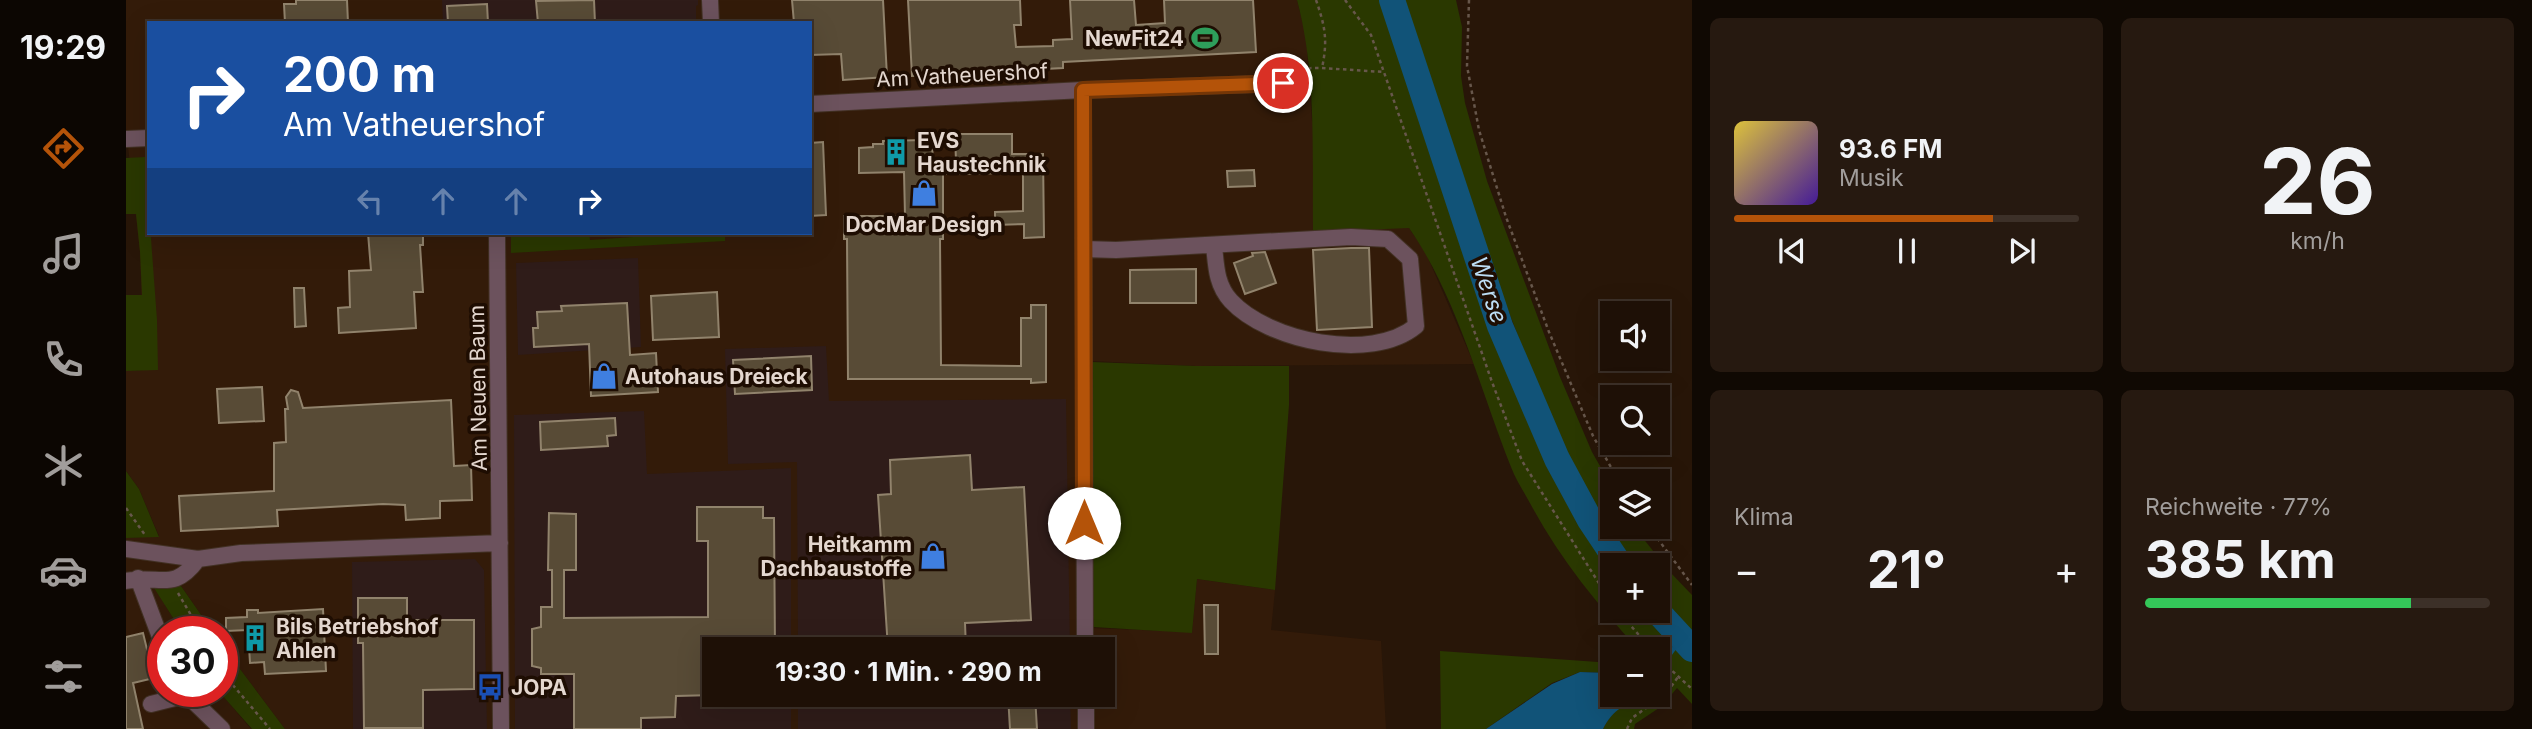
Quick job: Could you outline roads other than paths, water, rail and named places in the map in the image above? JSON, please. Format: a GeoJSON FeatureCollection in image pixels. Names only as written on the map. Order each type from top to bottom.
{"type":"FeatureCollection","features":[{"type":"Feature","properties":{"kind":"street"},"geometry":{"type":"LineString","coordinates":[[710,0],[711,21]]}},
{"type":"Feature","properties":{"kind":"street","name":"Am Vatheuershof"},"geometry":{"type":"LineString","coordinates":[[812,104],[1283,83]]}},
{"type":"Feature","properties":{"kind":"street"},"geometry":{"type":"LineString","coordinates":[[1083,90],[1085,637]]}},
{"type":"Feature","properties":{"kind":"street"},"geometry":{"type":"LineString","coordinates":[[126,139],[147,138]]}},
{"type":"Feature","properties":{"kind":"street","name":"Am Neuen Baum"},"geometry":{"type":"LineString","coordinates":[[497,235],[501,729]]}},
{"type":"Feature","properties":{"kind":"street"},"geometry":{"type":"LineString","coordinates":[[1084,249],[1351,237],[1388,239],[1410,259],[1416,326],[1406,334],[1376,342],[1346,345],[1305,340],[1254,320],[1229,300],[1217,278],[1214,245]]}},
{"type":"Feature","properties":{"kind":"street"},"geometry":{"type":"LineString","coordinates":[[126,549],[198,559],[241,553],[500,543]]}},
{"type":"Feature","properties":{"kind":"street"},"geometry":{"type":"LineString","coordinates":[[149,616],[132,580],[170,580],[186,575],[198,559]]}},
{"type":"Feature","properties":{"kind":"street"},"geometry":{"type":"LineString","coordinates":[[200,707],[222,729]]}},
{"type":"Feature","properties":{"kind":"street"},"geometry":{"type":"LineString","coordinates":[[1086,707],[1087,729]]}},
{"type":"Feature","properties":{"kind":"water"},"geometry":{"type":"Polygon","coordinates":[[[1580,672],[1600,673],[1600,707],[1622,707],[1603,729],[1486,729],[1552,684],[1580,672]]]}},
{"type":"Feature","properties":{"kind":"waterway","name":"Werse"},"geometry":{"type":"LineString","coordinates":[[1392,0],[1500,326],[1557,459],[1590,520],[1612,553]]}},
{"type":"Feature","properties":{"kind":"waterway","name":"Werse"},"geometry":{"type":"LineString","coordinates":[[1668,623],[1692,649]]}},
{"type":"Feature","properties":{"kind":"waterway"},"geometry":{"type":"LineString","coordinates":[[1670,654],[1675,647],[1677,634]]}},
{"type":"Feature","properties":{"kind":"place","name":"NewFit24"},"geometry":{"type":"Point","coordinates":[1205,38]}},
{"type":"Feature","properties":{"kind":"place","name":"EVS Haustechnik"},"geometry":{"type":"Point","coordinates":[896,152]}},
{"type":"Feature","properties":{"kind":"place","name":"DocMar Design"},"geometry":{"type":"Point","coordinates":[924,193]}},
{"type":"Feature","properties":{"kind":"place","name":"Autohaus Dreieck"},"geometry":{"type":"Point","coordinates":[604,376]}},
{"type":"Feature","properties":{"kind":"place","name":"Heitkamm Dachbaustoffe"},"geometry":{"type":"Point","coordinates":[933,556]}},
{"type":"Feature","properties":{"kind":"place","name":"Bils Betriebshof Ahlen"},"geometry":{"type":"Point","coordinates":[255,638]}},
{"type":"Feature","properties":{"kind":"place","name":"JOPA"},"geometry":{"type":"Point","coordinates":[490,687]}}]}
